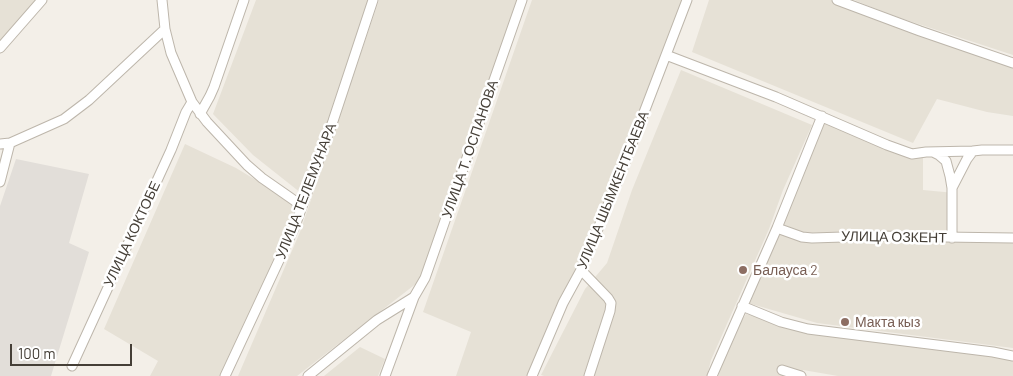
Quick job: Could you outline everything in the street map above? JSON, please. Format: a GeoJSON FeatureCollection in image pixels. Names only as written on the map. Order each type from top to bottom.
{"type":"FeatureCollection","features":[{"type":"Feature","properties":{"kind":"street"},"geometry":{"type":"LineString","coordinates":[[0,48],[42,0]]}},
{"type":"Feature","properties":{"kind":"street"},"geometry":{"type":"LineString","coordinates":[[162,0],[165,29],[171,54],[192,102],[200,114],[247,165],[301,208]]}},
{"type":"Feature","properties":{"kind":"street"},"geometry":{"type":"LineString","coordinates":[[200,114],[214,88],[244,0]]}},
{"type":"Feature","properties":{"kind":"street","name":"УЛИЦА ТЕЛЕМУНАРА"},"geometry":{"type":"LineString","coordinates":[[225,376],[295,226],[333,121],[373,0]]}},
{"type":"Feature","properties":{"kind":"street","name":"УЛИЦА Т. ОСПАНОВА"},"geometry":{"type":"LineString","coordinates":[[385,376],[414,297],[425,278],[522,0]]}},
{"type":"Feature","properties":{"kind":"street","name":"УЛИЦА ШЫМКЕНТБАЕВА"},"geometry":{"type":"LineString","coordinates":[[532,376],[563,303],[581,270],[618,183],[687,0]]}},
{"type":"Feature","properties":{"kind":"street"},"geometry":{"type":"LineString","coordinates":[[836,0],[1013,63]]}},
{"type":"Feature","properties":{"kind":"street"},"geometry":{"type":"LineString","coordinates":[[0,144],[10,143],[64,119],[77,110],[165,29]]}},
{"type":"Feature","properties":{"kind":"street"},"geometry":{"type":"LineString","coordinates":[[666,55],[822,116],[912,154],[1013,150]]}},
{"type":"Feature","properties":{"kind":"street","name":"УЛИЦА КОКТОБЕ"},"geometry":{"type":"LineString","coordinates":[[72,366],[172,150],[186,112],[192,102]]}},
{"type":"Feature","properties":{"kind":"street"},"geometry":{"type":"LineString","coordinates":[[712,376],[777,228],[822,116]]}},
{"type":"Feature","properties":{"kind":"street"},"geometry":{"type":"LineString","coordinates":[[0,182],[10,143]]}},
{"type":"Feature","properties":{"kind":"street"},"geometry":{"type":"LineString","coordinates":[[933,152],[946,161],[948,166],[952,188],[952,238]]}},
{"type":"Feature","properties":{"kind":"street"},"geometry":{"type":"LineString","coordinates":[[952,188],[967,159],[973,152]]}},
{"type":"Feature","properties":{"kind":"street","name":"УЛИЦА ОЗКЕНТ"},"geometry":{"type":"LineString","coordinates":[[777,228],[802,237],[812,238],[875,236],[1013,238]]}},
{"type":"Feature","properties":{"kind":"street"},"geometry":{"type":"LineString","coordinates":[[581,270],[611,303],[589,376]]}},
{"type":"Feature","properties":{"kind":"street","name":"УЛИЦА Т. ОСПАНОВА"},"geometry":{"type":"LineString","coordinates":[[308,376],[377,320],[414,297]]}},
{"type":"Feature","properties":{"kind":"street"},"geometry":{"type":"LineString","coordinates":[[742,306],[782,322],[808,329],[1013,356]]}},
{"type":"Feature","properties":{"kind":"street"},"geometry":{"type":"LineString","coordinates":[[782,370],[801,376]]}},
{"type":"Feature","properties":{"kind":"shaded area"},"geometry":{"type":"Polygon","coordinates":[[[0,0],[36,0],[0,43],[0,0]]]}},
{"type":"Feature","properties":{"kind":"shaded area"},"geometry":{"type":"Polygon","coordinates":[[[256,0],[374,0],[306,197],[253,155],[213,114],[256,0]]]}},
{"type":"Feature","properties":{"kind":"shaded area"},"geometry":{"type":"Polygon","coordinates":[[[379,0],[522,0],[426,276],[297,376],[238,376],[300,232],[379,0]]]}},
{"type":"Feature","properties":{"kind":"shaded area"},"geometry":{"type":"Polygon","coordinates":[[[532,0],[687,0],[533,376],[456,376],[471,332],[423,312],[532,0]]]}},
{"type":"Feature","properties":{"kind":"shaded area"},"geometry":{"type":"Polygon","coordinates":[[[709,0],[831,0],[918,35],[1013,66],[1013,116],[987,112],[937,99],[913,143],[692,52],[709,0]]]}},
{"type":"Feature","properties":{"kind":"shaded area"},"geometry":{"type":"Polygon","coordinates":[[[854,0],[1013,0],[1013,55],[891,15],[854,0]]]}},
{"type":"Feature","properties":{"kind":"shaded area"},"geometry":{"type":"Polygon","coordinates":[[[681,70],[812,125],[783,190],[769,229],[711,360],[707,376],[541,375],[585,289],[607,263],[632,190],[681,70]]]}},
{"type":"Feature","properties":{"kind":"shaded area"},"geometry":{"type":"Polygon","coordinates":[[[826,119],[923,157],[923,190],[955,193],[953,230],[803,233],[782,224],[826,119]]]}},
{"type":"Feature","properties":{"kind":"shaded area"},"geometry":{"type":"Polygon","coordinates":[[[185,144],[236,168],[302,208],[226,376],[150,376],[158,361],[104,329],[185,144]]]}},
{"type":"Feature","properties":{"kind":"shaded area"},"geometry":{"type":"Polygon","coordinates":[[[16,159],[89,174],[69,243],[89,252],[51,376],[0,376],[0,206],[16,159]]]}},
{"type":"Feature","properties":{"kind":"shaded area"},"geometry":{"type":"Polygon","coordinates":[[[780,227],[802,236],[1013,237],[1013,348],[817,323],[748,303],[780,227]]]}},
{"type":"Feature","properties":{"kind":"shaded area"},"geometry":{"type":"Polygon","coordinates":[[[746,314],[820,333],[1013,359],[1013,376],[838,376],[803,370],[800,376],[718,376],[729,342],[746,314]]]}},
{"type":"Feature","properties":{"kind":"shaded area"},"geometry":{"type":"Polygon","coordinates":[[[360,347],[385,359],[378,376],[324,376],[360,347]]]}},
{"type":"Feature","properties":{"kind":"place","name":"Балауса 2"},"geometry":{"type":"Point","coordinates":[743,270]}},
{"type":"Feature","properties":{"kind":"place","name":"Макта кыз"},"geometry":{"type":"Point","coordinates":[845,322]}}]}
